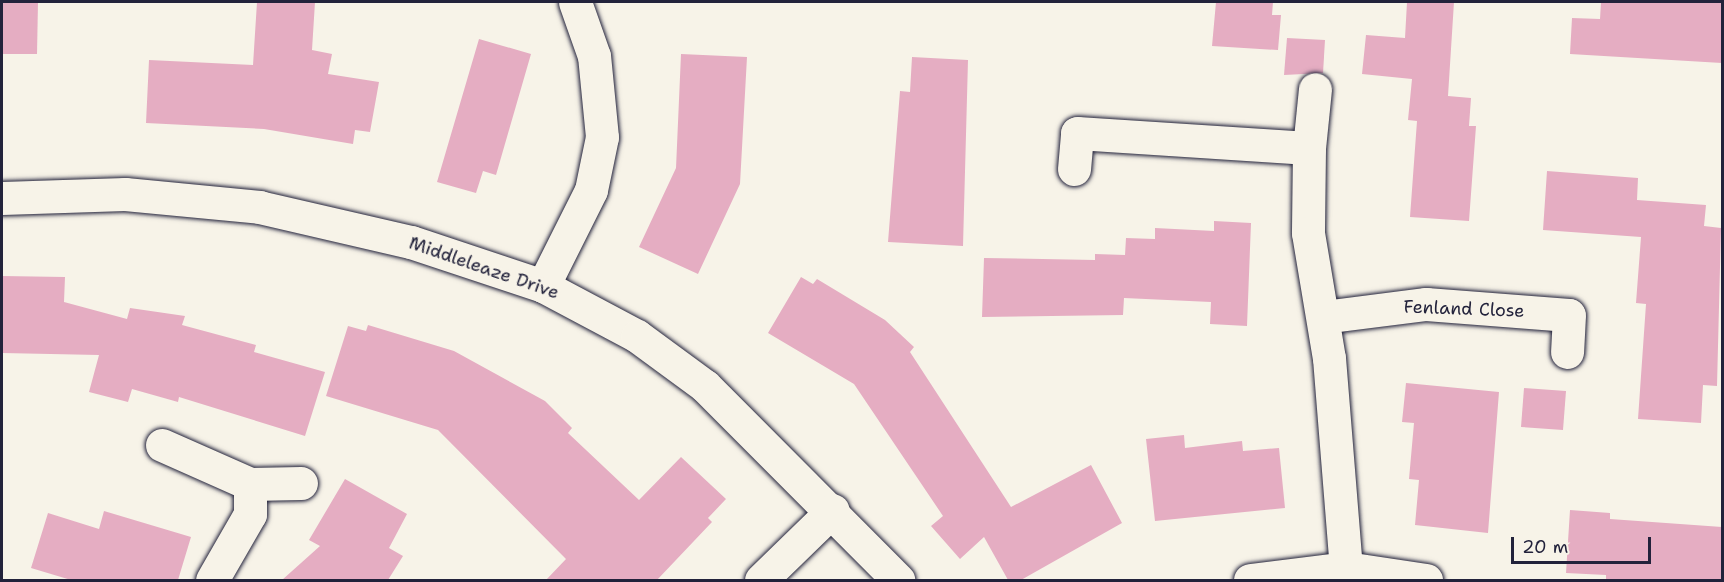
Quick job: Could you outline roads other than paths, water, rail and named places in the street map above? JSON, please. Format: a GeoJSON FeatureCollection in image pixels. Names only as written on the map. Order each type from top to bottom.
{"type":"FeatureCollection","features":[{"type":"Feature","properties":{"kind":"street"},"geometry":{"type":"LineString","coordinates":[[543,286],[591,190],[602,137],[594,56],[575,2]]}},
{"type":"Feature","properties":{"kind":"street"},"geometry":{"type":"LineString","coordinates":[[1316,88],[1309,148],[1308,233],[1323,317],[1346,568]]}},
{"type":"Feature","properties":{"kind":"street"},"geometry":{"type":"LineString","coordinates":[[1074,169],[1077,133],[1309,148]]}},
{"type":"Feature","properties":{"kind":"street","name":"Middleleaze Drive"},"geometry":{"type":"LineString","coordinates":[[2,198],[125,194],[259,207],[411,242],[543,286],[672,359],[832,510],[898,580]]}},
{"type":"Feature","properties":{"kind":"street","name":"Fenland Close"},"geometry":{"type":"LineString","coordinates":[[1323,317],[1426,304],[1569,315],[1567,352]]}},
{"type":"Feature","properties":{"kind":"street"},"geometry":{"type":"LineString","coordinates":[[162,445],[250,484],[301,483]]}},
{"type":"Feature","properties":{"kind":"street"},"geometry":{"type":"LineString","coordinates":[[212,580],[250,514],[250,484]]}},
{"type":"Feature","properties":{"kind":"street"},"geometry":{"type":"LineString","coordinates":[[761,580],[832,510]]}},
{"type":"Feature","properties":{"kind":"street"},"geometry":{"type":"LineString","coordinates":[[1250,580],[1346,568],[1426,580]]}}]}
